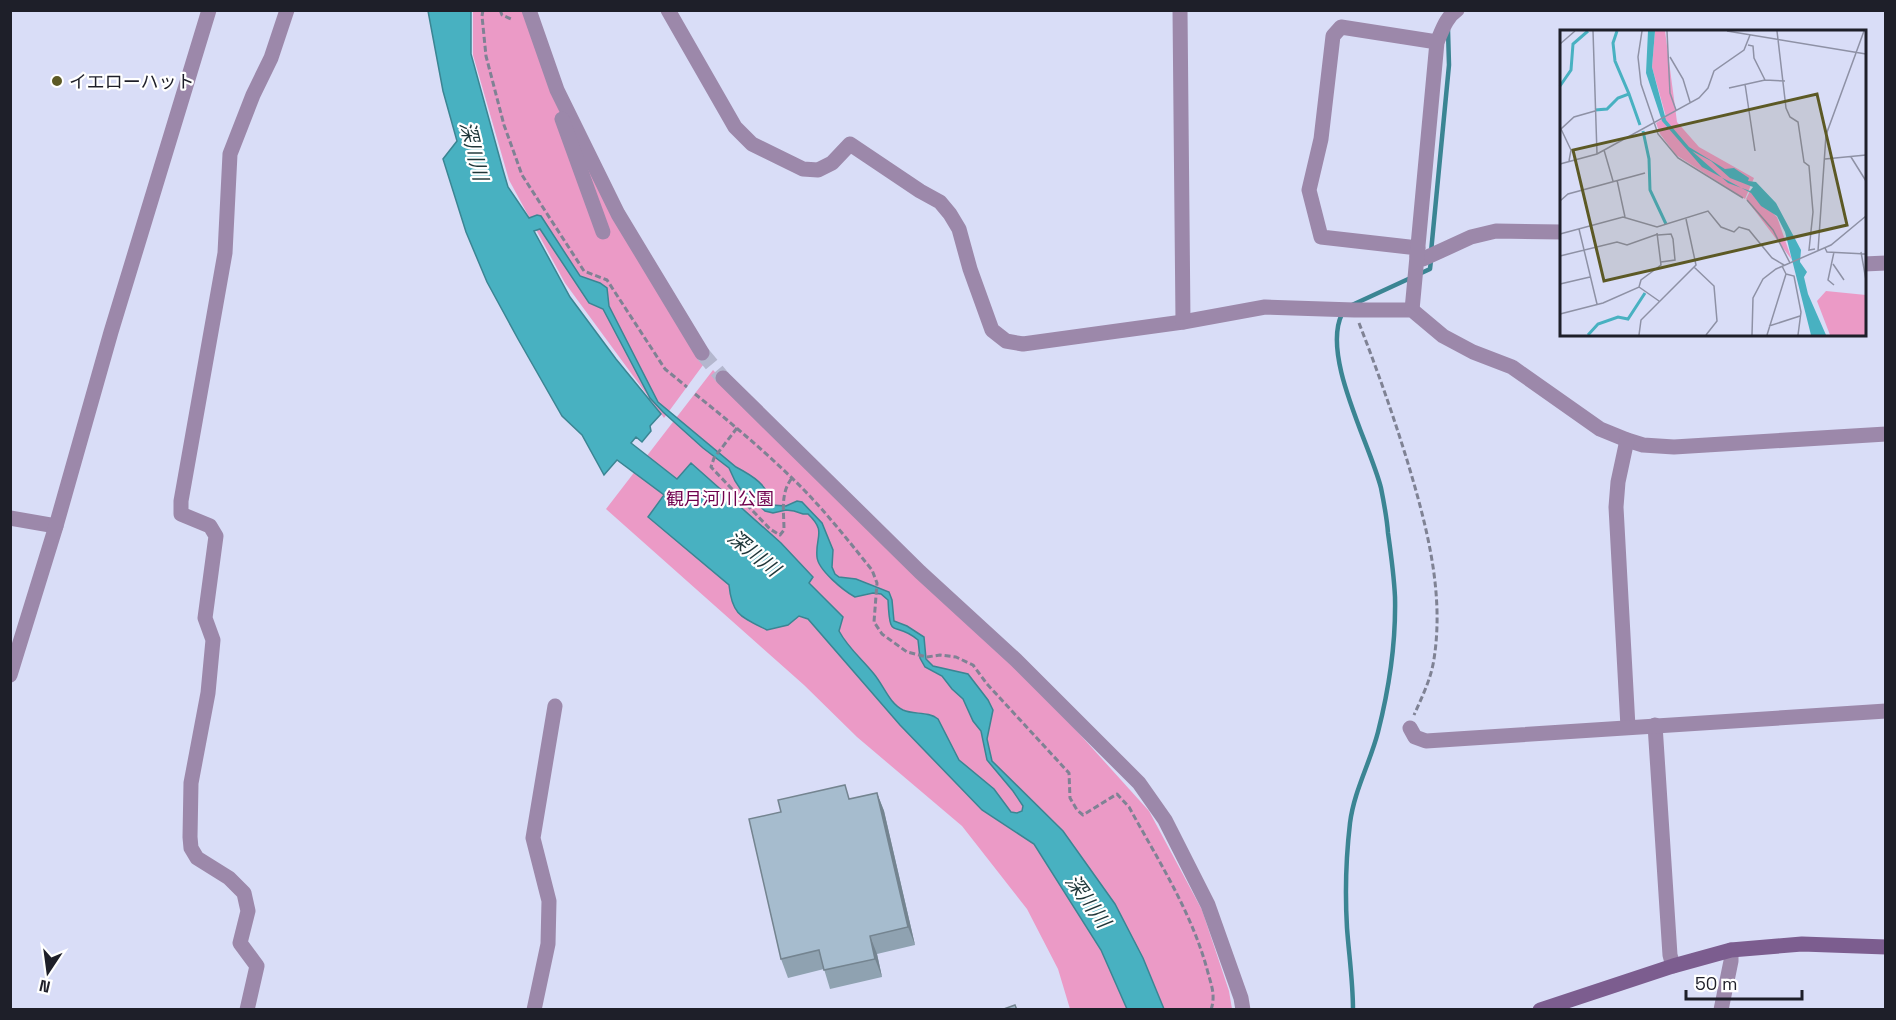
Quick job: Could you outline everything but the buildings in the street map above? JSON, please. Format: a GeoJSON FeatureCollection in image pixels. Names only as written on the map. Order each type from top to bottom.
{"type":"FeatureCollection","features":[{"type":"Feature","properties":{"kind":"street"},"geometry":{"type":"LineString","coordinates":[[10,675],[209,10]]}},
{"type":"Feature","properties":{"kind":"street"},"geometry":{"type":"LineString","coordinates":[[247,1010],[257,966],[240,943],[248,911],[247,902],[243,893],[229,878],[197,858],[191,848],[191,783],[208,693],[213,640],[205,618],[216,536],[210,526],[181,514],[225,253],[230,154],[275,47],[287,10]]}},
{"type":"Feature","properties":{"kind":"street"},"geometry":{"type":"LineString","coordinates":[[529,10],[564,106],[618,213],[702,353]]}},
{"type":"Feature","properties":{"kind":"street"},"geometry":{"type":"LineString","coordinates":[[668,10],[735,127],[752,144],[802,169],[818,170],[832,163],[850,144],[940,202],[959,229],[970,269],[992,330],[1006,341],[1023,344],[1183,322],[1265,307],[1412,310],[1443,336],[1473,352],[1512,367],[1600,429],[1643,445],[1674,447],[1886,434]]}},
{"type":"Feature","properties":{"kind":"street"},"geometry":{"type":"LineString","coordinates":[[1180,10],[1183,322]]}},
{"type":"Feature","properties":{"kind":"street"},"geometry":{"type":"LineString","coordinates":[[1412,310],[1437,42],[1445,23],[1457,10]]}},
{"type":"Feature","properties":{"kind":"street"},"geometry":{"type":"LineString","coordinates":[[1437,42],[1341,27],[1333,36],[1321,139],[1310,190],[1321,237],[1418,252],[1423,259],[1471,237],[1496,231],[1560,232]]}},
{"type":"Feature","properties":{"kind":"street"},"geometry":{"type":"LineString","coordinates":[[564,106],[563,122],[603,232]]}},
{"type":"Feature","properties":{"kind":"street"},"geometry":{"type":"LineString","coordinates":[[1866,264],[1886,263]]}},
{"type":"Feature","properties":{"kind":"street"},"geometry":{"type":"LineString","coordinates":[[723,378],[920,572],[1016,660],[1139,783],[1165,820],[1208,905],[1242,998],[1243,1010]]}},
{"type":"Feature","properties":{"kind":"street"},"geometry":{"type":"LineString","coordinates":[[1627,440],[1618,482],[1616,507],[1629,727]]}},
{"type":"Feature","properties":{"kind":"street"},"geometry":{"type":"LineString","coordinates":[[10,518],[56,526]]}},
{"type":"Feature","properties":{"kind":"street"},"geometry":{"type":"LineString","coordinates":[[534,1010],[548,944],[549,901],[533,838],[555,706]]}},
{"type":"Feature","properties":{"kind":"street"},"geometry":{"type":"LineString","coordinates":[[1410,728],[1415,737],[1426,741],[1886,711]]}},
{"type":"Feature","properties":{"kind":"street"},"geometry":{"type":"LineString","coordinates":[[1655,725],[1670,955],[1673,966]]}},
{"type":"Feature","properties":{"kind":"street"},"geometry":{"type":"LineString","coordinates":[[1540,1010],[1673,966],[1731,950],[1802,944],[1886,947]]}},
{"type":"Feature","properties":{"kind":"street"},"geometry":{"type":"LineString","coordinates":[[1721,1010],[1731,961],[1731,950]]}},
{"type":"Feature","properties":{"kind":"path"},"geometry":{"type":"LineString","coordinates":[[483,10],[486,56],[504,125],[522,175],[584,271],[608,280],[665,369],[687,387]]}},
{"type":"Feature","properties":{"kind":"path"},"geometry":{"type":"LineString","coordinates":[[501,10],[502,15],[511,19]]}},
{"type":"Feature","properties":{"kind":"path"},"geometry":{"type":"LineString","coordinates":[[1354,310],[1392,409],[1412,476],[1428,540],[1437,590],[1434,659],[1428,683],[1410,728]]}},
{"type":"Feature","properties":{"kind":"path"},"geometry":{"type":"LineString","coordinates":[[695,394],[792,478],[817,504],[872,570],[877,586],[873,616],[882,634],[902,649],[918,655],[956,657],[973,665],[987,684],[1069,773],[1070,798],[1083,815],[1117,794],[1129,807],[1200,940],[1215,998],[1211,1010]]}},
{"type":"Feature","properties":{"kind":"path"},"geometry":{"type":"LineString","coordinates":[[736,428],[714,458],[711,467],[774,532],[780,535],[784,530],[782,505],[788,483],[792,478]]}},
{"type":"Feature","properties":{"kind":"green space"},"geometry":{"type":"Polygon","coordinates":[[[473,11],[523,11],[552,89],[698,351],[706,361],[664,418],[565,283],[509,180],[473,55],[473,11]]]}},
{"type":"Feature","properties":{"kind":"green space","name":"観月河川公園"},"geometry":{"type":"Polygon","coordinates":[[[713,370],[800,460],[1038,688],[1149,811],[1202,910],[1229,991],[1232,1009],[1070,1009],[1058,969],[1027,909],[962,826],[857,737],[804,685],[606,509],[713,370]]]}},
{"type":"Feature","properties":{"kind":"water","name":"深川川"},"geometry":{"type":"Polygon","coordinates":[[[428,11],[471,11],[471,54],[503,170],[508,187],[529,218],[541,216],[580,276],[607,288],[609,306],[658,402],[736,467],[759,482],[767,492],[772,505],[786,506],[797,501],[802,502],[822,523],[833,550],[832,567],[835,574],[839,577],[856,579],[889,592],[894,621],[924,637],[926,659],[933,666],[968,674],[993,710],[987,739],[992,761],[1063,831],[1115,904],[1143,958],[1164,1009],[1127,1009],[1101,950],[1034,844],[982,810],[900,725],[808,619],[799,616],[788,625],[767,630],[744,618],[735,609],[729,585],[648,517],[664,495],[617,460],[604,475],[582,435],[562,416],[518,339],[487,282],[466,232],[443,159],[457,141],[443,91],[428,11]],[[540,229],[534,231],[570,297],[661,414],[650,426],[651,431],[642,442],[636,437],[631,443],[677,479],[691,463],[781,543],[813,577],[809,583],[843,617],[839,631],[894,703],[903,710],[930,715],[938,719],[959,760],[994,789],[1011,812],[1022,811],[1023,806],[1013,791],[987,760],[981,731],[973,721],[963,699],[942,676],[925,667],[920,658],[918,640],[892,626],[888,600],[881,594],[873,593],[855,597],[827,574],[817,557],[819,530],[808,514],[786,510],[773,513],[765,511],[741,490],[729,468],[703,448],[650,398],[603,309],[589,303],[540,229]]]}},
{"type":"Feature","properties":{"kind":"waterway"},"geometry":{"type":"LineString","coordinates":[[1431,252],[1449,65],[1448,30]]}},
{"type":"Feature","properties":{"kind":"waterway"},"geometry":{"type":"LineString","coordinates":[[1352,305],[1430,269],[1431,260]]}},
{"type":"Feature","properties":{"kind":"waterway"},"geometry":{"type":"LineString","coordinates":[[1342,314],[1337,332],[1342,376],[1381,488],[1395,597],[1393,648],[1385,699],[1375,743],[1352,811],[1349,836],[1346,902],[1353,1010]]}},
{"type":"Feature","properties":{"kind":"tunnel"},"geometry":{"type":"LineString","coordinates":[[702,353],[723,378]]}},
{"type":"Feature","properties":{"kind":"place","name":"イエローハット"},"geometry":{"type":"Point","coordinates":[57,81]}}]}
